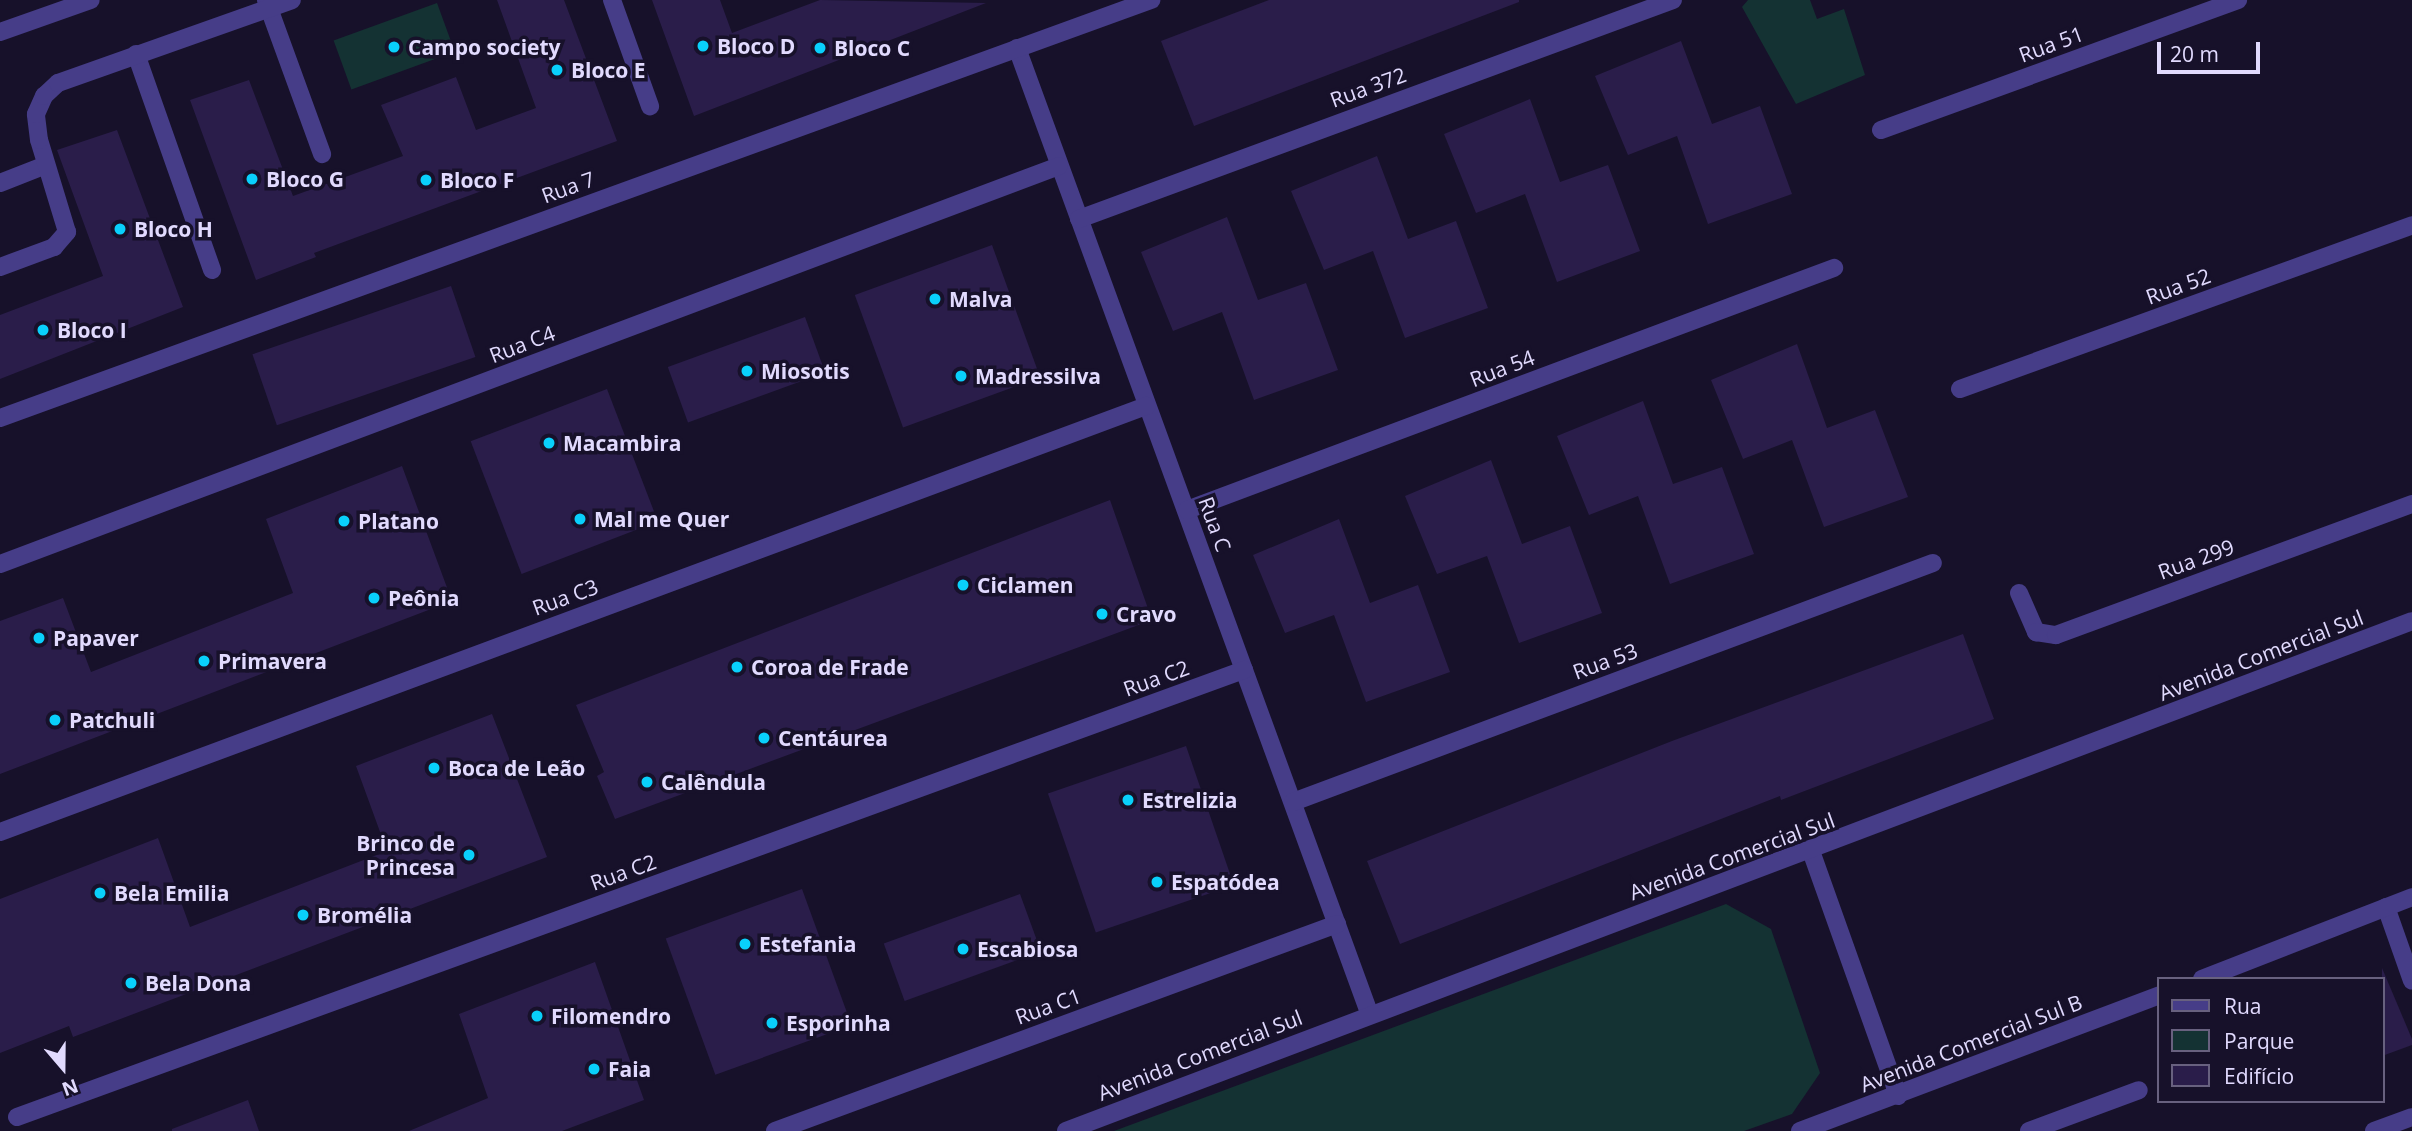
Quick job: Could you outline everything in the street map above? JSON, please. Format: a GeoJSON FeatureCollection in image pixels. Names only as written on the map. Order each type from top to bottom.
{"type":"FeatureCollection","features":[{"type":"Feature","properties":{"kind":"street"},"geometry":{"type":"LineString","coordinates":[[0,32],[91,0]]}},
{"type":"Feature","properties":{"kind":"street"},"geometry":{"type":"LineString","coordinates":[[0,267],[63,242],[66,222],[46,165],[36,114],[44,96],[58,83],[268,4],[292,0]]}},
{"type":"Feature","properties":{"kind":"street"},"geometry":{"type":"LineString","coordinates":[[612,0],[650,106]]}},
{"type":"Feature","properties":{"kind":"street","name":"Rua 7"},"geometry":{"type":"LineString","coordinates":[[0,418],[1151,0]]}},
{"type":"Feature","properties":{"kind":"street","name":"Rua 372"},"geometry":{"type":"LineString","coordinates":[[1079,219],[1673,0]]}},
{"type":"Feature","properties":{"kind":"street","name":"Rua 51"},"geometry":{"type":"LineString","coordinates":[[1881,130],[2238,0]]}},
{"type":"Feature","properties":{"kind":"street"},"geometry":{"type":"LineString","coordinates":[[268,4],[322,154]]}},
{"type":"Feature","properties":{"kind":"street","name":"Rua C"},"geometry":{"type":"LineString","coordinates":[[1017,48],[1370,1015]]}},
{"type":"Feature","properties":{"kind":"street"},"geometry":{"type":"LineString","coordinates":[[136,54],[212,270]]}},
{"type":"Feature","properties":{"kind":"street"},"geometry":{"type":"LineString","coordinates":[[0,183],[46,165]]}},
{"type":"Feature","properties":{"kind":"street","name":"Rua C4"},"geometry":{"type":"LineString","coordinates":[[0,564],[1059,166]]}},
{"type":"Feature","properties":{"kind":"street","name":"Rua 52"},"geometry":{"type":"LineString","coordinates":[[1960,389],[2412,225]]}},
{"type":"Feature","properties":{"kind":"street","name":"Rua 54"},"geometry":{"type":"LineString","coordinates":[[1187,510],[1834,268]]}},
{"type":"Feature","properties":{"kind":"street","name":"Rua C3"},"geometry":{"type":"LineString","coordinates":[[0,832],[1146,406]]}},
{"type":"Feature","properties":{"kind":"street","name":"Rua 299"},"geometry":{"type":"LineString","coordinates":[[2019,593],[2036,632],[2056,635],[2412,504]]}},
{"type":"Feature","properties":{"kind":"street","name":"Rua 53"},"geometry":{"type":"LineString","coordinates":[[1293,802],[1933,563]]}},
{"type":"Feature","properties":{"kind":"street","name":"Avenida Comercial Sul"},"geometry":{"type":"LineString","coordinates":[[1066,1131],[1811,851],[2412,621]]}},
{"type":"Feature","properties":{"kind":"street","name":"Rua C2"},"geometry":{"type":"LineString","coordinates":[[17,1117],[1244,670]]}},
{"type":"Feature","properties":{"kind":"street"},"geometry":{"type":"LineString","coordinates":[[1811,851],[1898,1096]]}},
{"type":"Feature","properties":{"kind":"street"},"geometry":{"type":"LineString","coordinates":[[2207,977],[2412,897]]}},
{"type":"Feature","properties":{"kind":"street"},"geometry":{"type":"LineString","coordinates":[[2386,907],[2412,981]]}},
{"type":"Feature","properties":{"kind":"street","name":"Rua C1"},"geometry":{"type":"LineString","coordinates":[[775,1131],[1337,925]]}},
{"type":"Feature","properties":{"kind":"street","name":"Avenida Comercial Sul B"},"geometry":{"type":"LineString","coordinates":[[1800,1131],[2156,997]]}},
{"type":"Feature","properties":{"kind":"street"},"geometry":{"type":"LineString","coordinates":[[2028,1131],[2139,1090]]}},
{"type":"Feature","properties":{"kind":"street"},"geometry":{"type":"LineString","coordinates":[[2374,1131],[2412,1117]]}},
{"type":"Feature","properties":{"kind":"green space"},"geometry":{"type":"Polygon","coordinates":[[[1748,0],[1810,0],[1817,19],[1844,9],[1865,75],[1796,104],[1742,7],[1748,0]]]}},
{"type":"Feature","properties":{"kind":"green space","name":"Campo society"},"geometry":{"type":"Polygon","coordinates":[[[437,3],[455,52],[351,89],[334,41],[437,3]]]}},
{"type":"Feature","properties":{"kind":"green space"},"geometry":{"type":"Polygon","coordinates":[[[1726,904],[1771,929],[1820,1073],[1792,1114],[1744,1131],[1114,1131],[1726,904]]]}},
{"type":"Feature","properties":{"kind":"building"},"geometry":{"type":"Polygon","coordinates":[[[497,0],[564,0],[617,141],[314,253],[316,257],[256,280],[190,100],[249,80],[293,196],[403,156],[381,105],[456,77],[476,130],[536,108],[497,0]]]}},
{"type":"Feature","properties":{"kind":"building"},"geometry":{"type":"Polygon","coordinates":[[[652,0],[720,0],[732,33],[820,0],[986,3],[694,116],[652,0]]]}},
{"type":"Feature","properties":{"kind":"building"},"geometry":{"type":"Polygon","coordinates":[[[1269,0],[1519,2],[1194,126],[1161,41],[1269,0]]]}},
{"type":"Feature","properties":{"kind":"building"},"geometry":{"type":"Polygon","coordinates":[[[1681,41],[1712,124],[1760,106],[1792,194],[1708,224],[1677,136],[1628,155],[1595,76],[1681,41]]]}},
{"type":"Feature","properties":{"kind":"building"},"geometry":{"type":"Polygon","coordinates":[[[1530,99],[1560,182],[1608,165],[1640,251],[1557,282],[1525,194],[1476,213],[1444,134],[1530,99]]]}},
{"type":"Feature","properties":{"kind":"building","name":"Bloco H"},"geometry":{"type":"Polygon","coordinates":[[[117,130],[183,307],[0,379],[0,315],[103,276],[57,150],[117,130]]]}},
{"type":"Feature","properties":{"kind":"building"},"geometry":{"type":"Polygon","coordinates":[[[1377,156],[1408,239],[1456,221],[1488,308],[1405,338],[1373,251],[1324,270],[1291,191],[1377,156]]]}},
{"type":"Feature","properties":{"kind":"building"},"geometry":{"type":"Polygon","coordinates":[[[1227,217],[1258,300],[1306,283],[1338,370],[1254,400],[1222,312],[1173,331],[1141,252],[1227,217]]]}},
{"type":"Feature","properties":{"kind":"building"},"geometry":{"type":"Polygon","coordinates":[[[992,245],[1040,377],[903,427],[855,295],[992,245]]]}},
{"type":"Feature","properties":{"kind":"building"},"geometry":{"type":"Polygon","coordinates":[[[451,286],[475,357],[277,425],[252,354],[451,286]]]}},
{"type":"Feature","properties":{"kind":"building","name":"Miosotis"},"geometry":{"type":"Polygon","coordinates":[[[805,317],[825,372],[688,422],[668,367],[805,317]]]}},
{"type":"Feature","properties":{"kind":"building"},"geometry":{"type":"Polygon","coordinates":[[[1797,344],[1827,428],[1875,410],[1908,497],[1824,527],[1792,440],[1743,459],[1711,380],[1797,344]]]}},
{"type":"Feature","properties":{"kind":"building"},"geometry":{"type":"Polygon","coordinates":[[[607,389],[658,522],[522,574],[471,441],[607,389]]]}},
{"type":"Feature","properties":{"kind":"building"},"geometry":{"type":"Polygon","coordinates":[[[1643,401],[1673,484],[1722,467],[1754,554],[1670,584],[1638,496],[1589,515],[1557,436],[1643,401]]]}},
{"type":"Feature","properties":{"kind":"building"},"geometry":{"type":"Polygon","coordinates":[[[1491,460],[1522,544],[1570,526],[1602,613],[1519,643],[1487,556],[1437,574],[1405,496],[1491,460]]]}},
{"type":"Feature","properties":{"kind":"building"},"geometry":{"type":"Polygon","coordinates":[[[402,466],[452,601],[0,774],[0,621],[63,598],[91,672],[293,593],[266,519],[402,466]]]}},
{"type":"Feature","properties":{"kind":"building"},"geometry":{"type":"Polygon","coordinates":[[[1110,500],[1152,620],[615,819],[597,776],[604,772],[576,705],[1110,500]]]}},
{"type":"Feature","properties":{"kind":"building"},"geometry":{"type":"Polygon","coordinates":[[[1339,519],[1370,603],[1418,585],[1450,672],[1366,702],[1334,615],[1285,633],[1253,555],[1339,519]]]}},
{"type":"Feature","properties":{"kind":"building"},"geometry":{"type":"Polygon","coordinates":[[[1963,634],[1994,719],[1781,800],[1780,796],[1400,944],[1367,861],[1672,741],[1963,634]]]}},
{"type":"Feature","properties":{"kind":"building"},"geometry":{"type":"Polygon","coordinates":[[[492,714],[547,857],[73,1037],[69,1026],[0,1053],[0,899],[158,838],[190,927],[387,851],[356,766],[492,714]]]}},
{"type":"Feature","properties":{"kind":"building"},"geometry":{"type":"Polygon","coordinates":[[[1186,746],[1234,885],[1096,933],[1048,794],[1186,746]]]}},
{"type":"Feature","properties":{"kind":"building"},"geometry":{"type":"Polygon","coordinates":[[[802,889],[852,1025],[715,1075],[666,939],[802,889]]]}},
{"type":"Feature","properties":{"kind":"building","name":"Escabiosa"},"geometry":{"type":"Polygon","coordinates":[[[1020,894],[1041,951],[905,1001],[884,944],[1020,894]]]}},
{"type":"Feature","properties":{"kind":"building"},"geometry":{"type":"Polygon","coordinates":[[[595,962],[644,1100],[562,1131],[409,1131],[488,1098],[459,1014],[595,962]]]}},
{"type":"Feature","properties":{"kind":"building"},"geometry":{"type":"Polygon","coordinates":[[[2382,968],[2412,1039],[2412,1045],[2384,1055],[2384,977],[2382,968]]]}},
{"type":"Feature","properties":{"kind":"building"},"geometry":{"type":"Polygon","coordinates":[[[248,1100],[259,1131],[172,1131],[172,1129],[248,1100]]]}},
{"type":"Feature","properties":{"kind":"place","name":"Bloco D"},"geometry":{"type":"Point","coordinates":[703,46]}},
{"type":"Feature","properties":{"kind":"place","name":"Campo society"},"geometry":{"type":"Point","coordinates":[394,47]}},
{"type":"Feature","properties":{"kind":"place","name":"Bloco C"},"geometry":{"type":"Point","coordinates":[820,48]}},
{"type":"Feature","properties":{"kind":"place","name":"Bloco E"},"geometry":{"type":"Point","coordinates":[557,70]}},
{"type":"Feature","properties":{"kind":"place","name":"Bloco G"},"geometry":{"type":"Point","coordinates":[252,179]}},
{"type":"Feature","properties":{"kind":"place","name":"Bloco F"},"geometry":{"type":"Point","coordinates":[426,180]}},
{"type":"Feature","properties":{"kind":"place","name":"Bloco H"},"geometry":{"type":"Point","coordinates":[120,229]}},
{"type":"Feature","properties":{"kind":"place","name":"Malva"},"geometry":{"type":"Point","coordinates":[935,299]}},
{"type":"Feature","properties":{"kind":"place","name":"Bloco I"},"geometry":{"type":"Point","coordinates":[43,330]}},
{"type":"Feature","properties":{"kind":"place","name":"Miosotis"},"geometry":{"type":"Point","coordinates":[747,371]}},
{"type":"Feature","properties":{"kind":"place","name":"Madressilva"},"geometry":{"type":"Point","coordinates":[961,376]}},
{"type":"Feature","properties":{"kind":"place","name":"Macambira"},"geometry":{"type":"Point","coordinates":[549,443]}},
{"type":"Feature","properties":{"kind":"place","name":"Mal me Quer"},"geometry":{"type":"Point","coordinates":[580,519]}},
{"type":"Feature","properties":{"kind":"place","name":"Platano"},"geometry":{"type":"Point","coordinates":[344,521]}},
{"type":"Feature","properties":{"kind":"place","name":"Ciclamen"},"geometry":{"type":"Point","coordinates":[963,585]}},
{"type":"Feature","properties":{"kind":"place","name":"Peônia"},"geometry":{"type":"Point","coordinates":[374,598]}},
{"type":"Feature","properties":{"kind":"place","name":"Cravo"},"geometry":{"type":"Point","coordinates":[1102,614]}},
{"type":"Feature","properties":{"kind":"place","name":"Papaver"},"geometry":{"type":"Point","coordinates":[39,638]}},
{"type":"Feature","properties":{"kind":"place","name":"Primavera"},"geometry":{"type":"Point","coordinates":[204,661]}},
{"type":"Feature","properties":{"kind":"place","name":"Coroa de Frade"},"geometry":{"type":"Point","coordinates":[737,667]}},
{"type":"Feature","properties":{"kind":"place","name":"Patchuli"},"geometry":{"type":"Point","coordinates":[55,720]}},
{"type":"Feature","properties":{"kind":"place","name":"Centáurea"},"geometry":{"type":"Point","coordinates":[764,738]}},
{"type":"Feature","properties":{"kind":"place","name":"Boca de Leão"},"geometry":{"type":"Point","coordinates":[434,768]}},
{"type":"Feature","properties":{"kind":"place","name":"Calêndula"},"geometry":{"type":"Point","coordinates":[647,782]}},
{"type":"Feature","properties":{"kind":"place","name":"Estrelizia"},"geometry":{"type":"Point","coordinates":[1128,800]}},
{"type":"Feature","properties":{"kind":"place","name":"Brinco de Princesa"},"geometry":{"type":"Point","coordinates":[469,855]}},
{"type":"Feature","properties":{"kind":"place","name":"Espatódea"},"geometry":{"type":"Point","coordinates":[1157,882]}},
{"type":"Feature","properties":{"kind":"place","name":"Bela Emilia"},"geometry":{"type":"Point","coordinates":[100,893]}},
{"type":"Feature","properties":{"kind":"place","name":"Bromélia"},"geometry":{"type":"Point","coordinates":[303,915]}},
{"type":"Feature","properties":{"kind":"place","name":"Estefania"},"geometry":{"type":"Point","coordinates":[745,944]}},
{"type":"Feature","properties":{"kind":"place","name":"Escabiosa"},"geometry":{"type":"Point","coordinates":[963,949]}},
{"type":"Feature","properties":{"kind":"place","name":"Bela Dona"},"geometry":{"type":"Point","coordinates":[131,983]}},
{"type":"Feature","properties":{"kind":"place","name":"Filomendro"},"geometry":{"type":"Point","coordinates":[537,1016]}},
{"type":"Feature","properties":{"kind":"place","name":"Esporinha"},"geometry":{"type":"Point","coordinates":[772,1023]}},
{"type":"Feature","properties":{"kind":"place","name":"Faia"},"geometry":{"type":"Point","coordinates":[594,1069]}}]}
